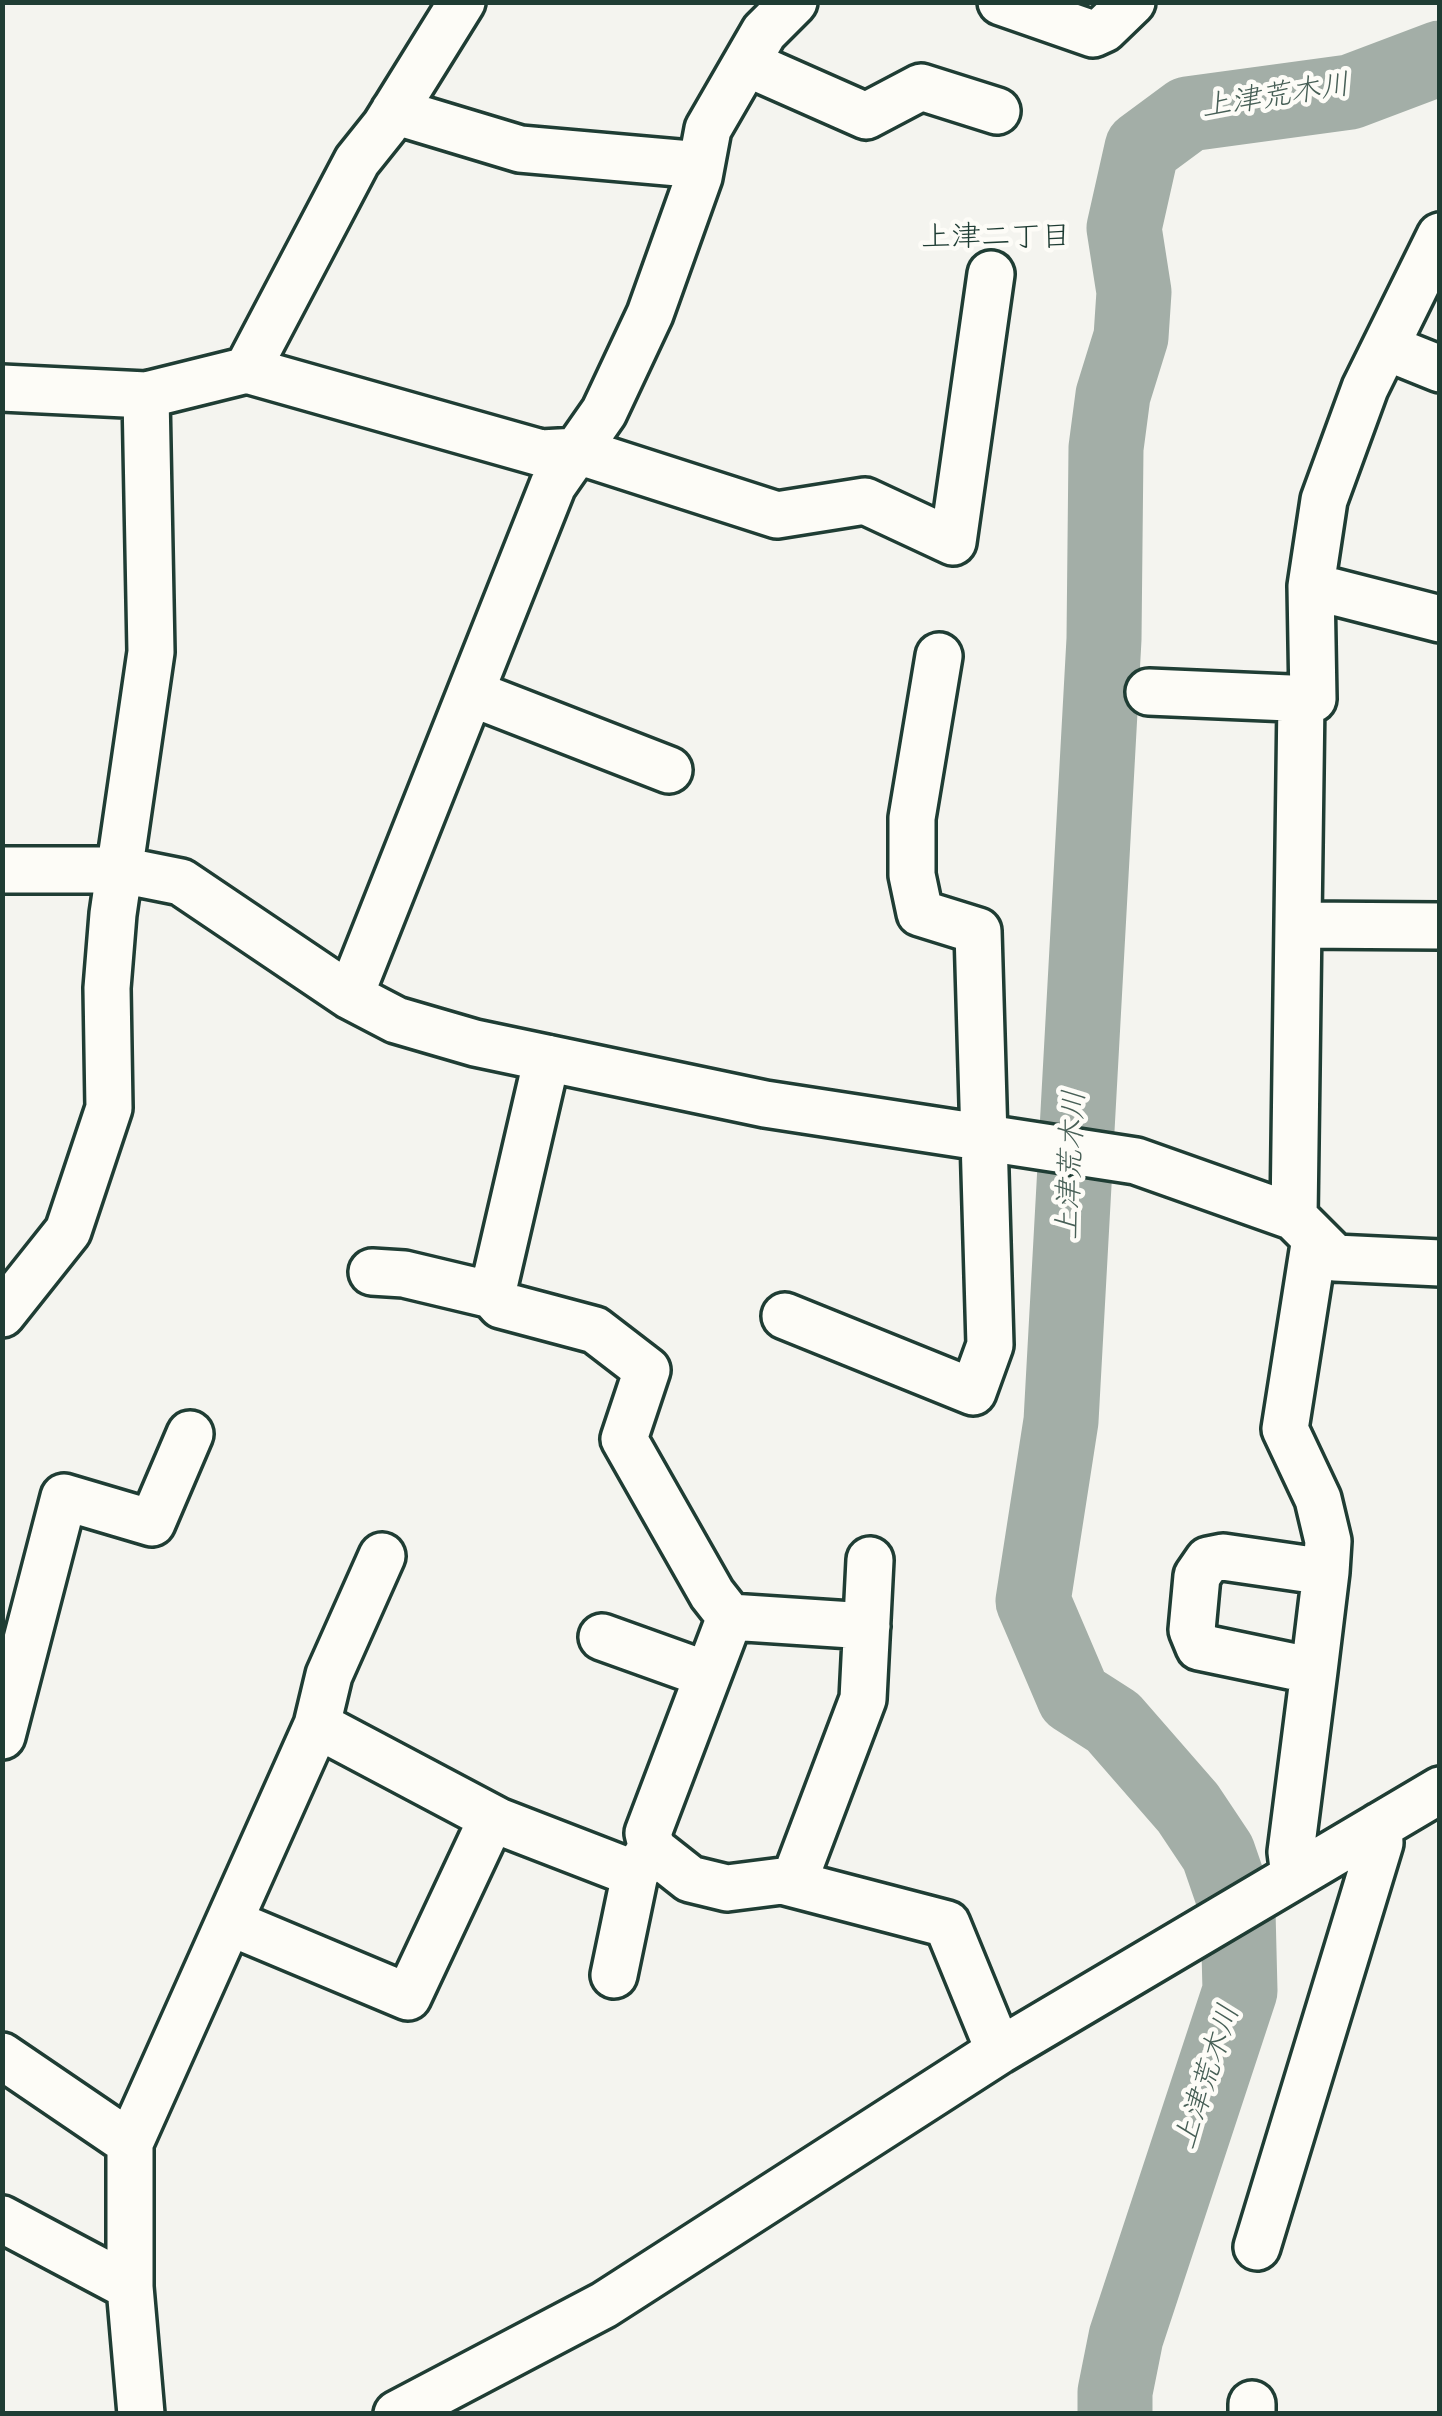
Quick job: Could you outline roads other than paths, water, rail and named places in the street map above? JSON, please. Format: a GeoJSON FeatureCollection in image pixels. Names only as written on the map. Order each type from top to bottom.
{"type":"FeatureCollection","features":[{"type":"Feature","properties":{"kind":"street"},"geometry":{"type":"LineString","coordinates":[[246,370],[356,161],[394,111],[462,2]]}},
{"type":"Feature","properties":{"kind":"street"},"geometry":{"type":"LineString","coordinates":[[350,996],[553,485],[604,412],[650,314],[702,165],[708,129],[764,32],[794,2]]}},
{"type":"Feature","properties":{"kind":"street"},"geometry":{"type":"LineString","coordinates":[[1001,2],[1093,34],[1104,29],[1132,2]]}},
{"type":"Feature","properties":{"kind":"street"},"geometry":{"type":"LineString","coordinates":[[746,63],[866,116],[921,86],[997,111]]}},
{"type":"Feature","properties":{"kind":"street"},"geometry":{"type":"LineString","coordinates":[[394,111],[520,149],[702,165]]}},
{"type":"Feature","properties":{"kind":"street"},"geometry":{"type":"LineString","coordinates":[[1150,692],[1313,699],[1311,586],[1324,500],[1365,388],[1440,236]]}},
{"type":"Feature","properties":{"kind":"street"},"geometry":{"type":"LineString","coordinates":[[2,388],[146,394],[246,370],[541,452],[578,451],[776,515],[865,501],[954,542],[991,274]]}},
{"type":"Feature","properties":{"kind":"street"},"geometry":{"type":"LineString","coordinates":[[1388,348],[1440,369]]}},
{"type":"Feature","properties":{"kind":"street"},"geometry":{"type":"LineString","coordinates":[[2,1314],[68,1231],[109,1108],[106,988],[151,652],[146,394]]}},
{"type":"Feature","properties":{"kind":"street"},"geometry":{"type":"LineString","coordinates":[[1311,586],[1440,619]]}},
{"type":"Feature","properties":{"kind":"street"},"geometry":{"type":"LineString","coordinates":[[785,1316],[973,1392],[990,1345],[978,931],[920,912],[912,875],[912,818],[939,656]]}},
{"type":"Feature","properties":{"kind":"street"},"geometry":{"type":"LineString","coordinates":[[470,694],[669,770]]}},
{"type":"Feature","properties":{"kind":"street"},"geometry":{"type":"LineString","coordinates":[[1294,1876],[1291,1852],[1328,1541],[1318,1499],[1285,1429],[1304,1228],[1298,924],[1301,699]]}},
{"type":"Feature","properties":{"kind":"street"},"geometry":{"type":"LineString","coordinates":[[2,870],[121,870],[181,882],[350,996],[396,1020],[547,1058],[765,1104],[1136,1161],[1304,1228],[1334,1258],[1440,1263]]}},
{"type":"Feature","properties":{"kind":"street"},"geometry":{"type":"LineString","coordinates":[[1298,924],[1440,926]]}},
{"type":"Feature","properties":{"kind":"street"},"geometry":{"type":"LineString","coordinates":[[492,1294],[547,1058]]}},
{"type":"Feature","properties":{"kind":"street"},"geometry":{"type":"LineString","coordinates":[[372,1272],[404,1274],[492,1294],[501,1305],[595,1330],[648,1370],[624,1439],[712,1594],[730,1617],[867,1626]]}},
{"type":"Feature","properties":{"kind":"street"},"geometry":{"type":"LineString","coordinates":[[2,1736],[64,1497],[152,1523],[190,1434]]}},
{"type":"Feature","properties":{"kind":"street"},"geometry":{"type":"LineString","coordinates":[[141,2414],[130,2288],[130,2144],[317,1725],[329,1675],[382,1556]]}},
{"type":"Feature","properties":{"kind":"street"},"geometry":{"type":"LineString","coordinates":[[1314,1671],[1199,1647],[1192,1630],[1197,1576],[1208,1560],[1223,1557],[1326,1572]]}},
{"type":"Feature","properties":{"kind":"street"},"geometry":{"type":"LineString","coordinates":[[793,1884],[863,1700],[870,1560]]}},
{"type":"Feature","properties":{"kind":"street"},"geometry":{"type":"LineString","coordinates":[[614,1976],[648,1833],[730,1617]]}},
{"type":"Feature","properties":{"kind":"street"},"geometry":{"type":"LineString","coordinates":[[602,1637],[708,1676]]}},
{"type":"Feature","properties":{"kind":"street"},"geometry":{"type":"LineString","coordinates":[[317,1725],[492,1818],[727,1888],[782,1881],[947,1924],[999,2050]]}},
{"type":"Feature","properties":{"kind":"street"},"geometry":{"type":"LineString","coordinates":[[397,2414],[604,2304],[999,2050],[1440,1790]]}},
{"type":"Feature","properties":{"kind":"street"},"geometry":{"type":"LineString","coordinates":[[229,1922],[408,1996],[492,1818]]}},
{"type":"Feature","properties":{"kind":"street"},"geometry":{"type":"LineString","coordinates":[[1257,2247],[1380,1843],[1379,1826]]}},
{"type":"Feature","properties":{"kind":"street"},"geometry":{"type":"LineString","coordinates":[[2,2056],[130,2144]]}},
{"type":"Feature","properties":{"kind":"street"},"geometry":{"type":"LineString","coordinates":[[2,2219],[130,2288]]}},
{"type":"Feature","properties":{"kind":"waterway","name":"上津荒木川"},"geometry":{"type":"LineString","coordinates":[[1115,2414],[1115,2392],[1126,2337],[1240,1991],[1238,1911],[1218,1853],[1188,1808],[1113,1722],[1074,1697],[1033,1601],[1061,1421],[1104,639],[1106,448],[1113,395],[1131,337],[1134,292],[1124,228],[1142,148],[1188,114],[1350,92],[1440,58]]}},
{"type":"Feature","properties":{"kind":"district","name":"上津二丁目"},"geometry":{"type":"Point","coordinates":[996,241]}}]}
